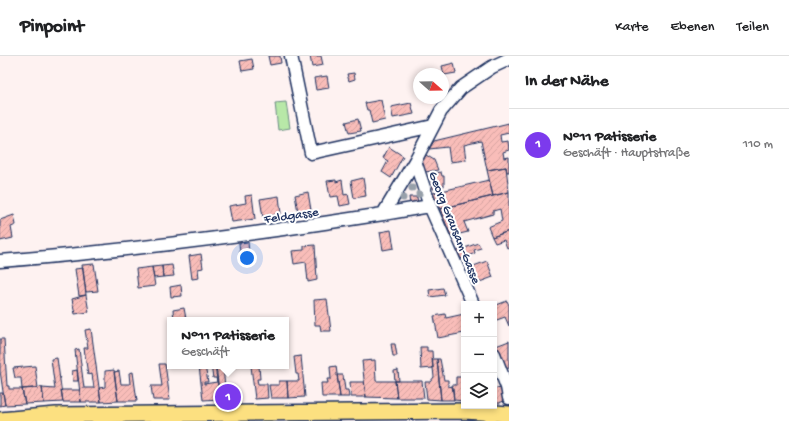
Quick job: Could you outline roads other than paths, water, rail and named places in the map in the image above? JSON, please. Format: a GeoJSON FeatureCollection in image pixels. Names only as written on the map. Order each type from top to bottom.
{"type":"FeatureCollection","features":[{"type":"Feature","properties":{"kind":"main road"},"geometry":{"type":"LineString","coordinates":[[0,420],[56,415],[465,416],[509,414]]}},
{"type":"Feature","properties":{"kind":"street"},"geometry":{"type":"LineString","coordinates":[[291,56],[311,153],[433,126]]}},
{"type":"Feature","properties":{"kind":"street"},"geometry":{"type":"LineString","coordinates":[[383,214],[415,161],[441,111],[461,88],[492,67],[509,59]]}},
{"type":"Feature","properties":{"kind":"street","name":"Georg Grausam-Gasse"},"geometry":{"type":"LineString","coordinates":[[415,161],[430,206],[472,301]]}},
{"type":"Feature","properties":{"kind":"street","name":"Feldgasse"},"geometry":{"type":"LineString","coordinates":[[0,261],[99,253],[288,229],[430,206]]}},
{"type":"Feature","properties":{"kind":"street"},"geometry":{"type":"LineString","coordinates":[[497,362],[507,387],[509,398]]}},
{"type":"Feature","properties":{"kind":"place","name":"N°11 Patisserie"},"geometry":{"type":"Point","coordinates":[228,397]}}]}
